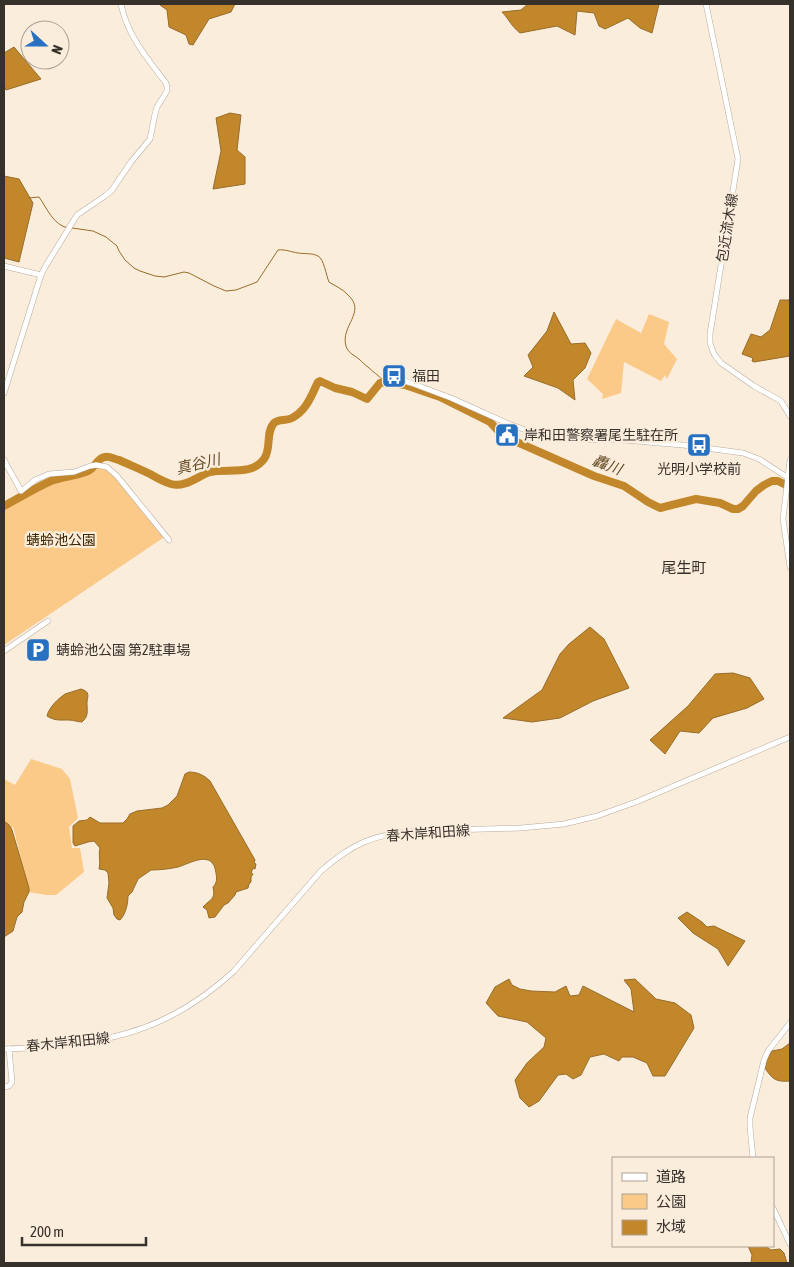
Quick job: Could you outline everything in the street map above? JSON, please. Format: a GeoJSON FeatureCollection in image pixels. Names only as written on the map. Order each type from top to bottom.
{"type":"FeatureCollection","features":[{"type":"Feature","properties":{"kind":"street"},"geometry":{"type":"LineString","coordinates":[[4,393],[41,275],[77,215],[112,190],[150,139],[155,114],[167,91],[166,83],[132,36],[123,15],[121,4]]}},
{"type":"Feature","properties":{"kind":"street","name":"包近流木線"},"geometry":{"type":"LineString","coordinates":[[707,4],[738,159],[710,343],[714,354],[721,363],[781,402],[790,416]]}},
{"type":"Feature","properties":{"kind":"street"},"geometry":{"type":"LineString","coordinates":[[4,266],[41,275]]}},
{"type":"Feature","properties":{"kind":"street"},"geometry":{"type":"LineString","coordinates":[[386,380],[388,378],[398,380],[451,398],[544,438],[624,440],[743,453],[759,459],[788,479]]}},
{"type":"Feature","properties":{"kind":"street"},"geometry":{"type":"LineString","coordinates":[[4,460],[21,491],[35,480],[49,474],[74,472],[95,465],[107,467],[117,476],[169,540]]}},
{"type":"Feature","properties":{"kind":"street"},"geometry":{"type":"LineString","coordinates":[[790,460],[783,519],[790,567]]}},
{"type":"Feature","properties":{"kind":"street"},"geometry":{"type":"LineString","coordinates":[[4,651],[48,621]]}},
{"type":"Feature","properties":{"kind":"street","name":"春木岸和田線"},"geometry":{"type":"LineString","coordinates":[[6,1049],[101,1040],[136,1031],[173,1016],[202,998],[234,971],[321,871],[333,860],[345,851],[371,839],[400,832],[521,828],[564,824],[597,816],[636,802],[790,737]]}},
{"type":"Feature","properties":{"kind":"street"},"geometry":{"type":"LineString","coordinates":[[753,1157],[750,1118],[764,1060],[768,1051],[790,1023]]}},
{"type":"Feature","properties":{"kind":"street"},"geometry":{"type":"LineString","coordinates":[[4,1087],[9,1086],[12,1082],[6,1049]]}},
{"type":"Feature","properties":{"kind":"street"},"geometry":{"type":"LineString","coordinates":[[774,1210],[790,1244]]}},
{"type":"Feature","properties":{"kind":"green space"},"geometry":{"type":"Polygon","coordinates":[[[649,314],[669,322],[664,344],[677,359],[667,379],[665,375],[661,381],[624,362],[621,393],[602,399],[603,394],[587,379],[616,319],[641,333],[649,314]]]}},
{"type":"Feature","properties":{"kind":"green space","name":"蜻蛉池公園"},"geometry":{"type":"Polygon","coordinates":[[[95,467],[110,472],[164,536],[163,538],[4,645],[4,507],[51,483],[86,474],[95,467]]]}},
{"type":"Feature","properties":{"kind":"green space"},"geometry":{"type":"Polygon","coordinates":[[[31,759],[62,769],[70,779],[78,818],[69,827],[72,848],[80,848],[84,872],[56,895],[29,892],[13,826],[12,830],[4,833],[4,779],[15,785],[31,759]]]}},
{"type":"Feature","properties":{"kind":"water"},"geometry":{"type":"Polygon","coordinates":[[[160,4],[235,4],[231,12],[209,19],[193,45],[189,44],[186,35],[169,27],[167,10],[160,4]]]}},
{"type":"Feature","properties":{"kind":"water"},"geometry":{"type":"Polygon","coordinates":[[[528,4],[659,4],[652,33],[640,28],[628,18],[605,29],[599,26],[594,13],[577,11],[575,35],[557,26],[520,33],[502,12],[521,10],[528,4]]]}},
{"type":"Feature","properties":{"kind":"water"},"geometry":{"type":"Polygon","coordinates":[[[14,47],[20,54],[20,70],[33,70],[41,79],[6,90],[4,84],[4,53],[14,47]]]}},
{"type":"Feature","properties":{"kind":"water"},"geometry":{"type":"Polygon","coordinates":[[[230,113],[241,115],[237,150],[245,157],[245,184],[213,189],[221,151],[216,118],[230,113]]]}},
{"type":"Feature","properties":{"kind":"water"},"geometry":{"type":"Polygon","coordinates":[[[4,176],[19,179],[33,203],[19,262],[4,258],[4,176]]]}},
{"type":"Feature","properties":{"kind":"water"},"geometry":{"type":"Polygon","coordinates":[[[780,300],[789,300],[790,303],[790,356],[754,362],[752,361],[753,358],[742,354],[751,334],[761,337],[770,330],[780,300]]]}},
{"type":"Feature","properties":{"kind":"water"},"geometry":{"type":"Polygon","coordinates":[[[554,312],[571,344],[585,343],[591,353],[585,368],[573,380],[575,400],[558,388],[524,376],[533,367],[528,355],[547,331],[554,312]]]}},
{"type":"Feature","properties":{"kind":"water"},"geometry":{"type":"Polygon","coordinates":[[[590,627],[604,639],[629,688],[593,701],[560,718],[532,722],[503,718],[542,690],[560,654],[590,627]]]}},
{"type":"Feature","properties":{"kind":"water"},"geometry":{"type":"Polygon","coordinates":[[[733,673],[750,678],[764,699],[747,708],[713,718],[699,733],[680,731],[665,754],[650,740],[688,706],[715,674],[733,673]]]}},
{"type":"Feature","properties":{"kind":"water"},"geometry":{"type":"Polygon","coordinates":[[[81,689],[86,691],[88,696],[87,715],[82,722],[60,720],[47,716],[52,706],[62,696],[81,689]]]}},
{"type":"Feature","properties":{"kind":"water"},"geometry":{"type":"Polygon","coordinates":[[[189,772],[200,774],[210,781],[255,860],[254,863],[256,864],[255,869],[253,868],[251,873],[253,874],[251,882],[248,888],[236,892],[215,917],[209,918],[207,910],[203,907],[213,897],[213,887],[217,879],[211,861],[201,860],[175,868],[151,870],[138,879],[128,896],[124,915],[120,920],[117,919],[107,898],[108,873],[105,870],[99,869],[100,848],[94,841],[75,846],[73,843],[73,826],[79,821],[87,820],[90,817],[100,823],[123,823],[130,814],[137,811],[162,808],[177,796],[185,774],[189,772]]]}},
{"type":"Feature","properties":{"kind":"water"},"geometry":{"type":"Polygon","coordinates":[[[4,821],[12,830],[29,892],[22,912],[17,917],[13,931],[4,937],[4,821]]]}},
{"type":"Feature","properties":{"kind":"water"},"geometry":{"type":"Polygon","coordinates":[[[687,912],[707,927],[714,926],[745,941],[728,966],[718,949],[693,933],[678,918],[687,912]]]}},
{"type":"Feature","properties":{"kind":"water"},"geometry":{"type":"Polygon","coordinates":[[[509,979],[512,985],[531,991],[555,992],[566,986],[570,996],[579,995],[583,986],[634,1012],[631,989],[624,980],[635,979],[656,999],[675,1003],[691,1015],[694,1028],[665,1076],[653,1076],[647,1063],[633,1057],[622,1057],[619,1061],[604,1054],[590,1057],[581,1075],[573,1079],[566,1074],[558,1075],[539,1101],[529,1107],[520,1098],[515,1080],[527,1063],[544,1047],[546,1038],[527,1022],[498,1016],[486,1003],[495,987],[509,979]]]}},
{"type":"Feature","properties":{"kind":"water"},"geometry":{"type":"Polygon","coordinates":[[[790,1043],[790,1081],[781,1081],[773,1078],[765,1068],[772,1051],[782,1049],[790,1043]]]}},
{"type":"Feature","properties":{"kind":"water"},"geometry":{"type":"Polygon","coordinates":[[[748,1247],[766,1247],[771,1250],[780,1249],[784,1253],[787,1263],[751,1263],[752,1255],[748,1247]]]}},
{"type":"Feature","properties":{"kind":"waterway"},"geometry":{"type":"LineString","coordinates":[[29,198],[39,197],[54,220],[68,228]]}},
{"type":"Feature","properties":{"kind":"waterway"},"geometry":{"type":"LineString","coordinates":[[72,228],[93,231],[106,237],[117,246],[125,260],[140,271],[164,277],[184,272],[189,273],[226,291],[236,290],[257,282],[278,250],[318,256],[329,282],[344,291],[353,301],[355,307],[346,332],[347,348],[351,354],[383,380]]}},
{"type":"Feature","properties":{"kind":"waterway","name":"真谷川"},"geometry":{"type":"LineString","coordinates":[[4,506],[51,481],[88,471],[100,459],[105,457],[119,460],[176,485],[186,483],[210,472],[253,468],[266,455],[270,431],[274,423],[297,415],[308,402],[320,381],[367,399],[380,383],[386,382],[405,385],[440,397],[490,422],[503,436],[594,476],[624,486],[660,508],[696,499],[720,503],[733,509],[738,509],[756,491],[772,481],[778,481],[790,487]]}},
{"type":"Feature","properties":{"kind":"place","name":"福田"},"geometry":{"type":"Point","coordinates":[394,376]}},
{"type":"Feature","properties":{"kind":"place","name":"岸和田警察署尾生駐在所"},"geometry":{"type":"Point","coordinates":[507,435]}},
{"type":"Feature","properties":{"kind":"place","name":"光明小学校前"},"geometry":{"type":"Point","coordinates":[699,445]}},
{"type":"Feature","properties":{"kind":"place","name":"蜻蛉池公園 第2駐車場"},"geometry":{"type":"Point","coordinates":[38,650]}},
{"type":"Feature","properties":{"kind":"district","name":"尾生町"},"geometry":{"type":"Point","coordinates":[684,568]}},
{"type":"Feature","properties":{"kind":"water label","name":"轟川"},"geometry":{"type":"Point","coordinates":[607,465]}}]}
